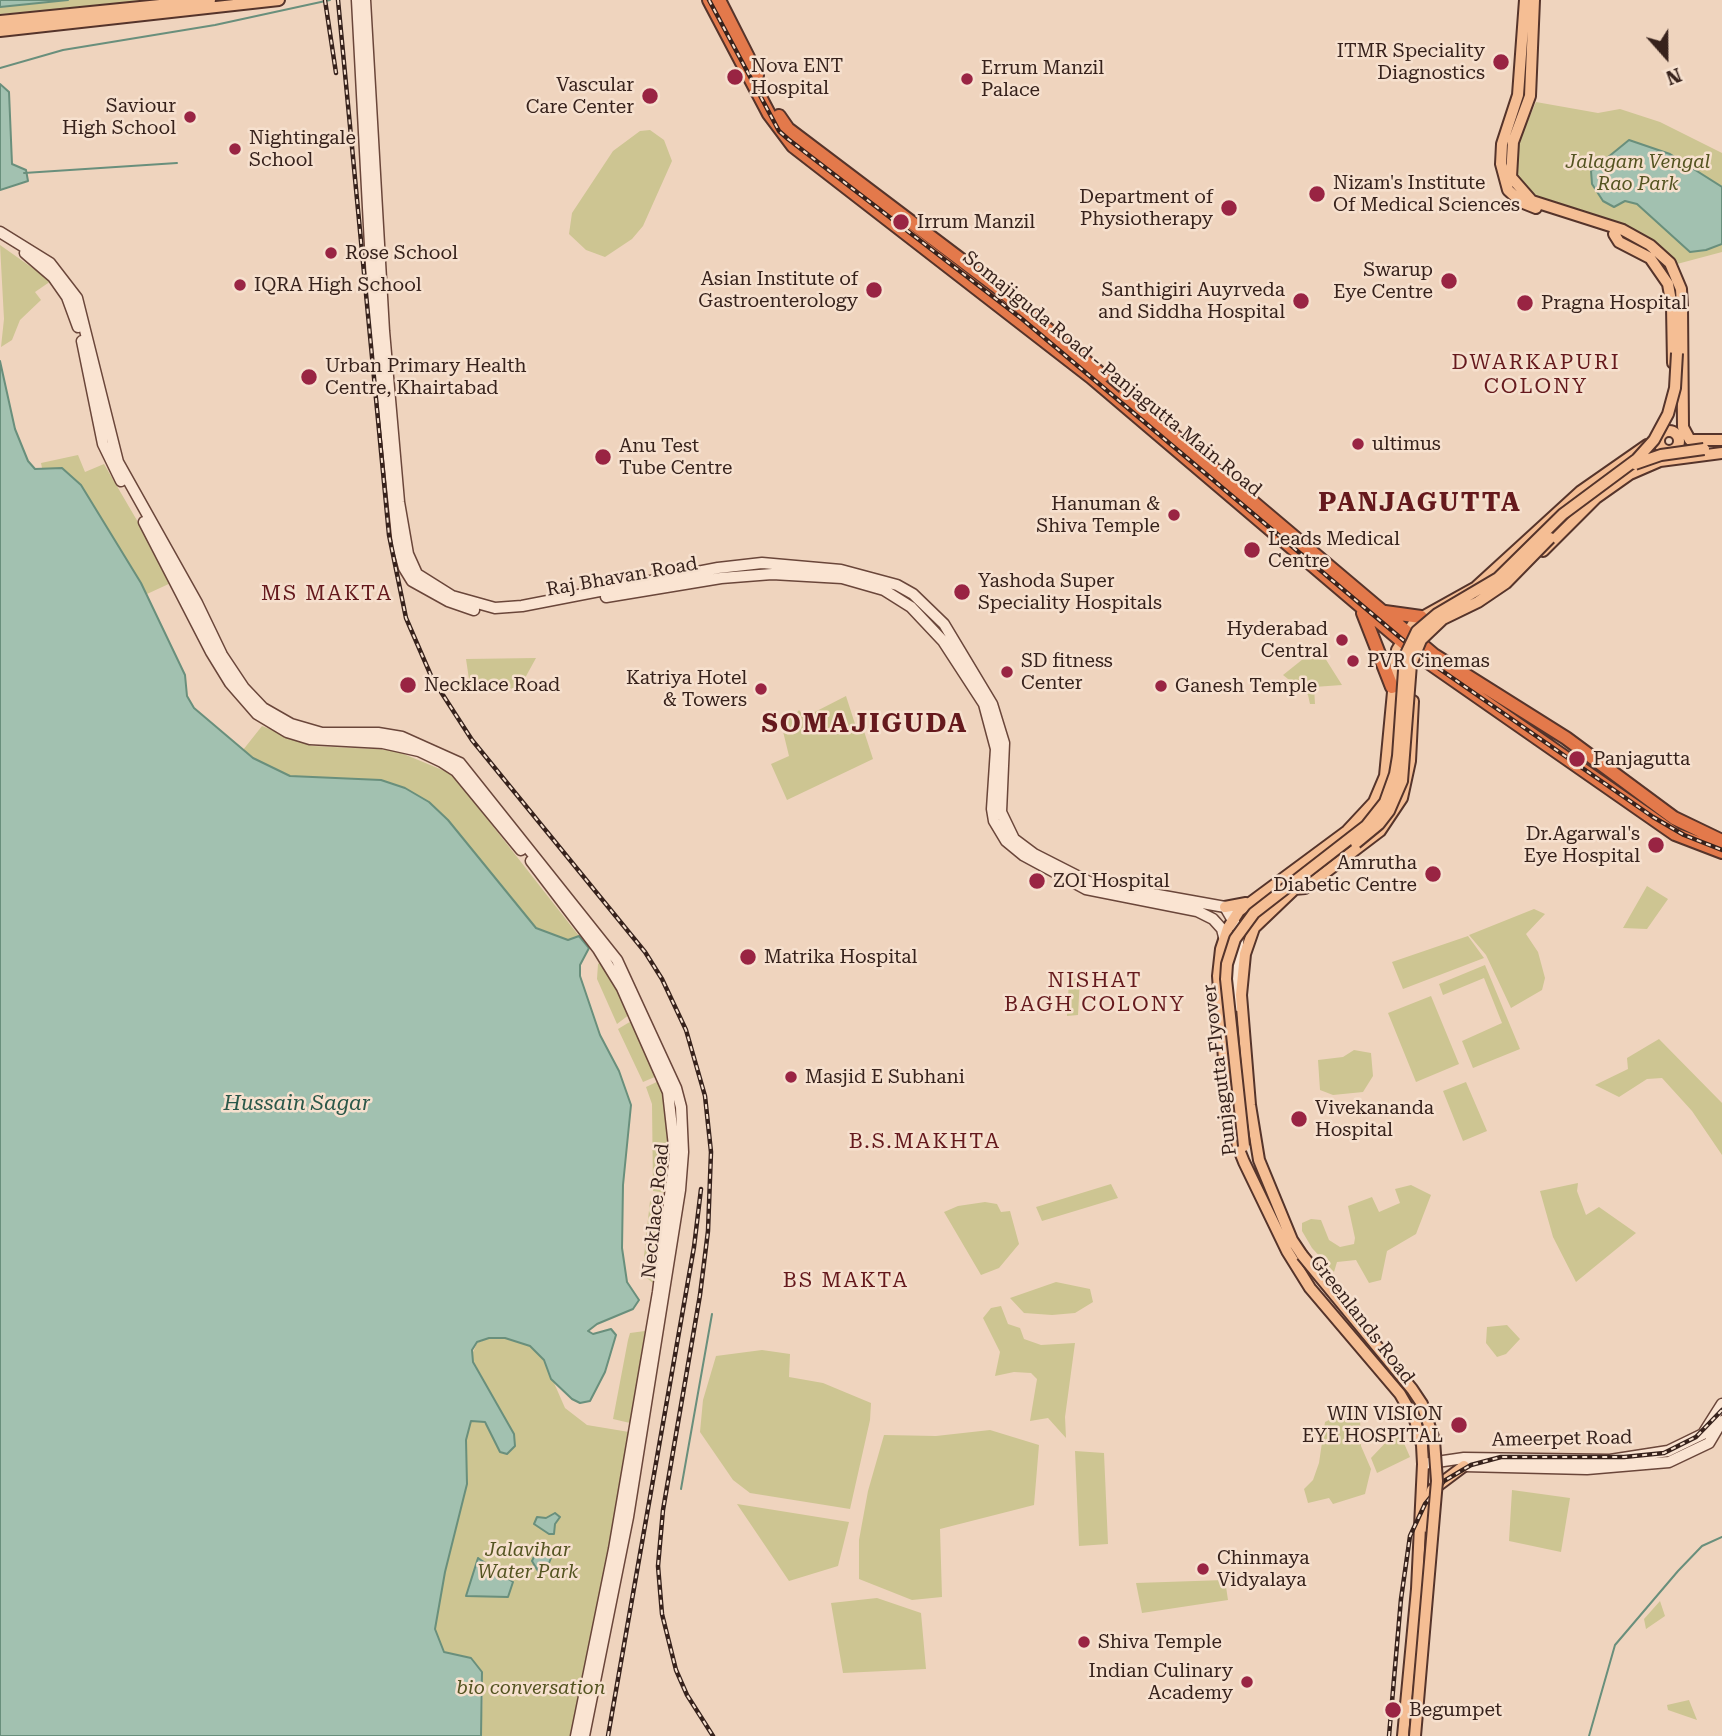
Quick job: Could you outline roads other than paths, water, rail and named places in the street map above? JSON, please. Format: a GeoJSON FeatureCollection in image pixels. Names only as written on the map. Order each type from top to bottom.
{"type":"FeatureCollection","features":[{"type":"Feature","properties":{"kind":"highway","name":"Somajiguda Road - Panjagutta Main Road"},"geometry":{"type":"LineString","coordinates":[[709,0],[775,125],[790,142],[813,155],[1055,342],[1381,612],[1404,637]]}},
{"type":"Feature","properties":{"kind":"highway","name":"Somajiguda Road - Panjagutta Main Road"},"geometry":{"type":"LineString","coordinates":[[722,3],[782,121],[813,155]]}},
{"type":"Feature","properties":{"kind":"highway","name":"Somajiguda Road - Panjagutta Main Road"},"geometry":{"type":"LineString","coordinates":[[1055,342],[1360,607],[1404,637]]}},
{"type":"Feature","properties":{"kind":"highway"},"geometry":{"type":"LineString","coordinates":[[1360,607],[1373,631],[1392,688]]}},
{"type":"Feature","properties":{"kind":"highway"},"geometry":{"type":"LineString","coordinates":[[1381,612],[1421,617]]}},
{"type":"Feature","properties":{"kind":"highway"},"geometry":{"type":"LineString","coordinates":[[1432,634],[1432,659]]}},
{"type":"Feature","properties":{"kind":"highway"},"geometry":{"type":"LineString","coordinates":[[1404,637],[1418,655],[1432,659],[1514,705],[1566,738],[1674,817],[1721,843]]}},
{"type":"Feature","properties":{"kind":"highway"},"geometry":{"type":"LineString","coordinates":[[1418,655],[1432,659],[1506,716],[1675,834],[1721,843]]}},
{"type":"Feature","properties":{"kind":"highway"},"geometry":{"type":"LineString","coordinates":[[1506,716],[1514,705]]}},
{"type":"Feature","properties":{"kind":"main road"},"geometry":{"type":"LineString","coordinates":[[0,32],[21,24],[210,0]]}},
{"type":"Feature","properties":{"kind":"main road"},"geometry":{"type":"LineString","coordinates":[[0,21],[21,24],[279,0]]}},
{"type":"Feature","properties":{"kind":"main road","name":"Raj Bhavan Road"},"geometry":{"type":"LineString","coordinates":[[357,0],[377,365],[398,546],[412,581],[447,601],[489,614],[525,611],[721,578],[772,573],[829,576],[874,585],[911,607],[943,641],[984,704],[996,749],[992,809],[994,821],[1006,841],[1023,855],[1086,889],[1197,911],[1213,919],[1222,929],[1224,937]]}},
{"type":"Feature","properties":{"kind":"main road","name":"Raj Bhavan Road"},"geometry":{"type":"LineString","coordinates":[[365,0],[370,133],[390,398],[405,542],[411,566],[417,575],[452,596],[495,608],[522,606],[718,568],[762,564],[841,570],[897,585],[913,594],[944,624],[992,704],[1004,743],[1001,812],[1014,839],[1034,854],[1091,883],[1225,907]]}},
{"type":"Feature","properties":{"kind":"main road"},"geometry":{"type":"LineString","coordinates":[[1404,637],[1421,617],[1476,587],[1497,571],[1551,516],[1640,449],[1662,418],[1671,389],[1674,359],[1672,307],[1668,284],[1650,258],[1619,242],[1614,234],[1521,202],[1505,184],[1501,155],[1518,95],[1525,0]]}},
{"type":"Feature","properties":{"kind":"main road"},"geometry":{"type":"LineString","coordinates":[[1534,0],[1530,96],[1513,142],[1511,177],[1532,201],[1630,234],[1650,245],[1670,263],[1681,289],[1682,419],[1690,446]]}},
{"type":"Feature","properties":{"kind":"main road","name":"Necklace Road"},"geometry":{"type":"LineString","coordinates":[[0,232],[42,257],[68,284],[81,310],[111,465],[230,683],[257,714],[286,732],[310,739],[372,741],[419,751],[456,771],[476,788],[601,947],[653,1054],[668,1093],[673,1121],[673,1183],[662,1292],[584,1736]]}},
{"type":"Feature","properties":{"kind":"main road","name":"Punjagutta Flyover"},"geometry":{"type":"LineString","coordinates":[[1253,1177],[1244,1146],[1226,979],[1230,953],[1242,927],[1266,902],[1366,826],[1385,802],[1395,774],[1405,656],[1417,631],[1437,614],[1498,579],[1563,514],[1629,466],[1654,440],[1673,401],[1677,306],[1670,274],[1654,254],[1614,234]]}},
{"type":"Feature","properties":{"kind":"main road","name":"Necklace Road"},"geometry":{"type":"LineString","coordinates":[[0,239],[35,261],[62,289],[77,320],[92,370]]}},
{"type":"Feature","properties":{"kind":"main road"},"geometry":{"type":"LineString","coordinates":[[1662,418],[1664,443]]}},
{"type":"Feature","properties":{"kind":"main road"},"geometry":{"type":"LineString","coordinates":[[1645,466],[1670,431],[1690,446],[1722,453]]}},
{"type":"Feature","properties":{"kind":"main road"},"geometry":{"type":"LineString","coordinates":[[1640,449],[1664,443],[1676,448],[1722,440]]}},
{"type":"Feature","properties":{"kind":"main road"},"geometry":{"type":"LineString","coordinates":[[1415,1736],[1437,1492],[1434,1440],[1422,1404],[1409,1384],[1302,1255],[1259,1160],[1242,1016],[1242,979],[1248,940],[1263,916],[1294,888],[1379,824],[1397,795],[1404,765],[1411,664],[1421,640],[1443,619],[1478,602],[1506,583],[1550,538],[1596,498],[1645,466],[1690,446]]}},
{"type":"Feature","properties":{"kind":"main road","name":"Punjagutta Flyover"},"geometry":{"type":"LineString","coordinates":[[1629,466],[1690,446],[1722,447]]}},
{"type":"Feature","properties":{"kind":"main road"},"geometry":{"type":"LineString","coordinates":[[1294,888],[1305,888],[1380,831],[1402,798],[1410,761],[1418,655],[1432,634],[1501,593],[1575,523],[1596,498]]}},
{"type":"Feature","properties":{"kind":"main road","name":"Greenlands Road"},"geometry":{"type":"LineString","coordinates":[[1403,1736],[1417,1589],[1423,1464],[1415,1420],[1400,1394],[1310,1288],[1287,1251],[1238,1147],[1225,1073],[1218,976],[1224,937],[1234,918],[1254,899],[1315,856],[1366,814],[1382,786],[1388,759],[1392,688],[1404,637]]}},
{"type":"Feature","properties":{"kind":"main road"},"geometry":{"type":"LineString","coordinates":[[1388,759],[1410,761]]}},
{"type":"Feature","properties":{"kind":"main road"},"geometry":{"type":"LineString","coordinates":[[1242,1016],[1236,995],[1239,938],[1234,918],[1225,907],[1254,899]]}},
{"type":"Feature","properties":{"kind":"main road"},"geometry":{"type":"LineString","coordinates":[[1400,1394],[1416,1383]]}},
{"type":"Feature","properties":{"kind":"main road","name":"Ameerpet Road"},"geometry":{"type":"LineString","coordinates":[[1423,1464],[1476,1458],[1610,1460],[1668,1451],[1703,1434],[1722,1405]]}},
{"type":"Feature","properties":{"kind":"main road","name":"Ameerpet Road"},"geometry":{"type":"LineString","coordinates":[[1464,1466],[1587,1469],[1669,1462],[1709,1443],[1722,1421]]}},
{"type":"Feature","properties":{"kind":"main road"},"geometry":{"type":"LineString","coordinates":[[1410,1736],[1429,1500],[1436,1485],[1464,1466]]}},
{"type":"Feature","properties":{"kind":"main road","name":"Necklace Road"},"geometry":{"type":"LineString","coordinates":[[576,1736],[618,1550]]}},
{"type":"Feature","properties":{"kind":"water"},"geometry":{"type":"Polygon","coordinates":[[[0,0],[68,0],[0,7],[0,0]]]}},
{"type":"Feature","properties":{"kind":"water"},"geometry":{"type":"Polygon","coordinates":[[[0,84],[9,92],[12,164],[26,170],[28,181],[0,190],[0,84]]]}},
{"type":"Feature","properties":{"kind":"water"},"geometry":{"type":"Polygon","coordinates":[[[1629,140],[1670,154],[1722,187],[1722,244],[1690,252],[1637,204],[1625,201],[1614,207],[1603,201],[1592,184],[1591,171],[1629,140]]]}},
{"type":"Feature","properties":{"kind":"water","name":"Hussain Sagar"},"geometry":{"type":"Polygon","coordinates":[[[0,361],[15,429],[28,461],[35,469],[62,468],[81,485],[141,583],[185,675],[187,696],[194,708],[253,758],[290,776],[381,780],[405,788],[429,802],[448,820],[536,928],[568,940],[579,936],[589,948],[580,965],[580,976],[600,1035],[619,1071],[631,1105],[623,1185],[622,1248],[627,1282],[639,1300],[633,1309],[597,1324],[588,1331],[593,1334],[611,1329],[616,1335],[605,1372],[590,1401],[580,1403],[572,1399],[551,1379],[544,1360],[530,1346],[505,1338],[489,1338],[477,1342],[472,1350],[473,1362],[514,1434],[515,1446],[507,1454],[500,1452],[485,1422],[471,1421],[466,1440],[467,1484],[445,1572],[435,1629],[444,1652],[471,1658],[482,1672],[481,1736],[0,1736],[0,361]]]}},
{"type":"Feature","properties":{"kind":"water"},"geometry":{"type":"Polygon","coordinates":[[[555,1513],[560,1517],[555,1524],[554,1534],[549,1534],[534,1524],[537,1517],[546,1518],[555,1513]]]}},
{"type":"Feature","properties":{"kind":"water"},"geometry":{"type":"Polygon","coordinates":[[[539,1546],[548,1549],[551,1558],[547,1568],[538,1571],[532,1561],[539,1546]]]}},
{"type":"Feature","properties":{"kind":"water"},"geometry":{"type":"Polygon","coordinates":[[[478,1558],[513,1582],[508,1597],[466,1596],[478,1558]]]}},
{"type":"Feature","properties":{"kind":"waterway"},"geometry":{"type":"LineString","coordinates":[[0,68],[63,50],[215,25],[330,0]]}},
{"type":"Feature","properties":{"kind":"waterway"},"geometry":{"type":"LineString","coordinates":[[24,173],[177,163]]}},
{"type":"Feature","properties":{"kind":"waterway"},"geometry":{"type":"LineString","coordinates":[[681,1489],[712,1314]]}},
{"type":"Feature","properties":{"kind":"waterway"},"geometry":{"type":"LineString","coordinates":[[1589,1736],[1615,1645],[1702,1546],[1722,1537]]}},
{"type":"Feature","properties":{"kind":"railway"},"geometry":{"type":"LineString","coordinates":[[325,0],[336,73]]}},
{"type":"Feature","properties":{"kind":"railway"},"geometry":{"type":"LineString","coordinates":[[338,0],[389,535],[406,618],[432,678],[472,740],[645,952],[662,979],[686,1030],[705,1096],[711,1152],[708,1231],[700,1295],[663,1510],[658,1566],[662,1614],[676,1670],[687,1695],[713,1736]]}},
{"type":"Feature","properties":{"kind":"railway"},"geometry":{"type":"LineString","coordinates":[[709,0],[779,131],[788,139],[1022,319],[1428,661],[1653,817],[1684,835],[1722,850]]}},
{"type":"Feature","properties":{"kind":"railway"},"geometry":{"type":"LineString","coordinates":[[608,1736],[694,1247],[701,1189]]}},
{"type":"Feature","properties":{"kind":"railway"},"geometry":{"type":"LineString","coordinates":[[1389,1736],[1401,1599],[1410,1536],[1425,1504],[1444,1481],[1471,1465],[1501,1457],[1624,1457],[1664,1453],[1696,1437],[1722,1410]]}},
{"type":"Feature","properties":{"kind":"place","name":"ITMR Speciality Diagnostics"},"geometry":{"type":"Point","coordinates":[1501,62]}},
{"type":"Feature","properties":{"kind":"place","name":"Nova ENT Hospital"},"geometry":{"type":"Point","coordinates":[735,77]}},
{"type":"Feature","properties":{"kind":"place","name":"Errum Manzil Palace"},"geometry":{"type":"Point","coordinates":[967,79]}},
{"type":"Feature","properties":{"kind":"place","name":"Vascular Care Center"},"geometry":{"type":"Point","coordinates":[650,96]}},
{"type":"Feature","properties":{"kind":"place","name":"Saviour High School"},"geometry":{"type":"Point","coordinates":[190,117]}},
{"type":"Feature","properties":{"kind":"place","name":"Nightingale School"},"geometry":{"type":"Point","coordinates":[235,149]}},
{"type":"Feature","properties":{"kind":"place","name":"Nizam's Institute Of Medical Sciences"},"geometry":{"type":"Point","coordinates":[1317,194]}},
{"type":"Feature","properties":{"kind":"place","name":"Department of Physiotherapy"},"geometry":{"type":"Point","coordinates":[1229,208]}},
{"type":"Feature","properties":{"kind":"place","name":"Irrum Manzil"},"geometry":{"type":"Point","coordinates":[901,222]}},
{"type":"Feature","properties":{"kind":"place","name":"Rose School"},"geometry":{"type":"Point","coordinates":[331,253]}},
{"type":"Feature","properties":{"kind":"place","name":"Swarup Eye Centre"},"geometry":{"type":"Point","coordinates":[1449,281]}},
{"type":"Feature","properties":{"kind":"place","name":"IQRA High School"},"geometry":{"type":"Point","coordinates":[240,285]}},
{"type":"Feature","properties":{"kind":"place","name":"Asian Institute of Gastroenterology"},"geometry":{"type":"Point","coordinates":[874,290]}},
{"type":"Feature","properties":{"kind":"place","name":"Santhigiri Auyrveda and Siddha Hospital"},"geometry":{"type":"Point","coordinates":[1301,301]}},
{"type":"Feature","properties":{"kind":"place","name":"Pragna Hospital"},"geometry":{"type":"Point","coordinates":[1525,303]}},
{"type":"Feature","properties":{"kind":"place","name":"Urban Primary Health Centre, Khairtabad"},"geometry":{"type":"Point","coordinates":[309,377]}},
{"type":"Feature","properties":{"kind":"place","name":"ultimus"},"geometry":{"type":"Point","coordinates":[1358,444]}},
{"type":"Feature","properties":{"kind":"place","name":"Anu Test Tube Centre"},"geometry":{"type":"Point","coordinates":[603,457]}},
{"type":"Feature","properties":{"kind":"place","name":"Hanuman & Shiva Temple"},"geometry":{"type":"Point","coordinates":[1174,515]}},
{"type":"Feature","properties":{"kind":"place","name":"Leads Medical Centre"},"geometry":{"type":"Point","coordinates":[1252,550]}},
{"type":"Feature","properties":{"kind":"place","name":"Yashoda Super Speciality Hospitals"},"geometry":{"type":"Point","coordinates":[962,592]}},
{"type":"Feature","properties":{"kind":"place","name":"Hyderabad Central"},"geometry":{"type":"Point","coordinates":[1342,640]}},
{"type":"Feature","properties":{"kind":"place","name":"PVR Cinemas"},"geometry":{"type":"Point","coordinates":[1353,661]}},
{"type":"Feature","properties":{"kind":"place","name":"SD fitness Center"},"geometry":{"type":"Point","coordinates":[1007,672]}},
{"type":"Feature","properties":{"kind":"place","name":"Necklace Road"},"geometry":{"type":"Point","coordinates":[408,685]}},
{"type":"Feature","properties":{"kind":"place","name":"Ganesh Temple"},"geometry":{"type":"Point","coordinates":[1161,686]}},
{"type":"Feature","properties":{"kind":"place","name":"Katriya Hotel & Towers"},"geometry":{"type":"Point","coordinates":[761,689]}},
{"type":"Feature","properties":{"kind":"place","name":"Panjagutta"},"geometry":{"type":"Point","coordinates":[1577,759]}},
{"type":"Feature","properties":{"kind":"place","name":"Dr.Agarwal's Eye Hospital"},"geometry":{"type":"Point","coordinates":[1656,845]}},
{"type":"Feature","properties":{"kind":"place","name":"Amrutha Diabetic Centre"},"geometry":{"type":"Point","coordinates":[1433,874]}},
{"type":"Feature","properties":{"kind":"place","name":"ZOI Hospital"},"geometry":{"type":"Point","coordinates":[1037,881]}},
{"type":"Feature","properties":{"kind":"place","name":"Matrika Hospital"},"geometry":{"type":"Point","coordinates":[748,957]}},
{"type":"Feature","properties":{"kind":"place","name":"Masjid E Subhani"},"geometry":{"type":"Point","coordinates":[791,1077]}},
{"type":"Feature","properties":{"kind":"place","name":"Vivekananda Hospital"},"geometry":{"type":"Point","coordinates":[1299,1119]}},
{"type":"Feature","properties":{"kind":"place","name":"WIN VISION EYE HOSPITAL"},"geometry":{"type":"Point","coordinates":[1459,1425]}},
{"type":"Feature","properties":{"kind":"place","name":"Chinmaya Vidyalaya"},"geometry":{"type":"Point","coordinates":[1203,1569]}},
{"type":"Feature","properties":{"kind":"place","name":"Shiva Temple"},"geometry":{"type":"Point","coordinates":[1084,1642]}},
{"type":"Feature","properties":{"kind":"place","name":"Indian Culinary Academy"},"geometry":{"type":"Point","coordinates":[1247,1682]}},
{"type":"Feature","properties":{"kind":"place","name":"Begumpet"},"geometry":{"type":"Point","coordinates":[1393,1710]}},
{"type":"Feature","properties":{"kind":"district","name":"DWARKAPURI COLONY"},"geometry":{"type":"Point","coordinates":[1536,375]}},
{"type":"Feature","properties":{"kind":"district","name":"PANJAGUTTA"},"geometry":{"type":"Point","coordinates":[1420,503]}},
{"type":"Feature","properties":{"kind":"district","name":"MS MAKTA"},"geometry":{"type":"Point","coordinates":[327,594]}},
{"type":"Feature","properties":{"kind":"district","name":"SOMAJIGUDA"},"geometry":{"type":"Point","coordinates":[865,724]}},
{"type":"Feature","properties":{"kind":"district","name":"NISHAT BAGH COLONY"},"geometry":{"type":"Point","coordinates":[1095,993]}},
{"type":"Feature","properties":{"kind":"district","name":"B.S.MAKHTA"},"geometry":{"type":"Point","coordinates":[925,1142]}},
{"type":"Feature","properties":{"kind":"district","name":"BS MAKTA"},"geometry":{"type":"Point","coordinates":[846,1281]}},
{"type":"Feature","properties":{"kind":"park label","name":"Jalagam Vengal Rao Park"},"geometry":{"type":"Point","coordinates":[1638,173]}},
{"type":"Feature","properties":{"kind":"park label","name":"Jalavihar Water Park"},"geometry":{"type":"Point","coordinates":[528,1561]}},
{"type":"Feature","properties":{"kind":"park label","name":"bio conversation"},"geometry":{"type":"Point","coordinates":[531,1688]}}]}
